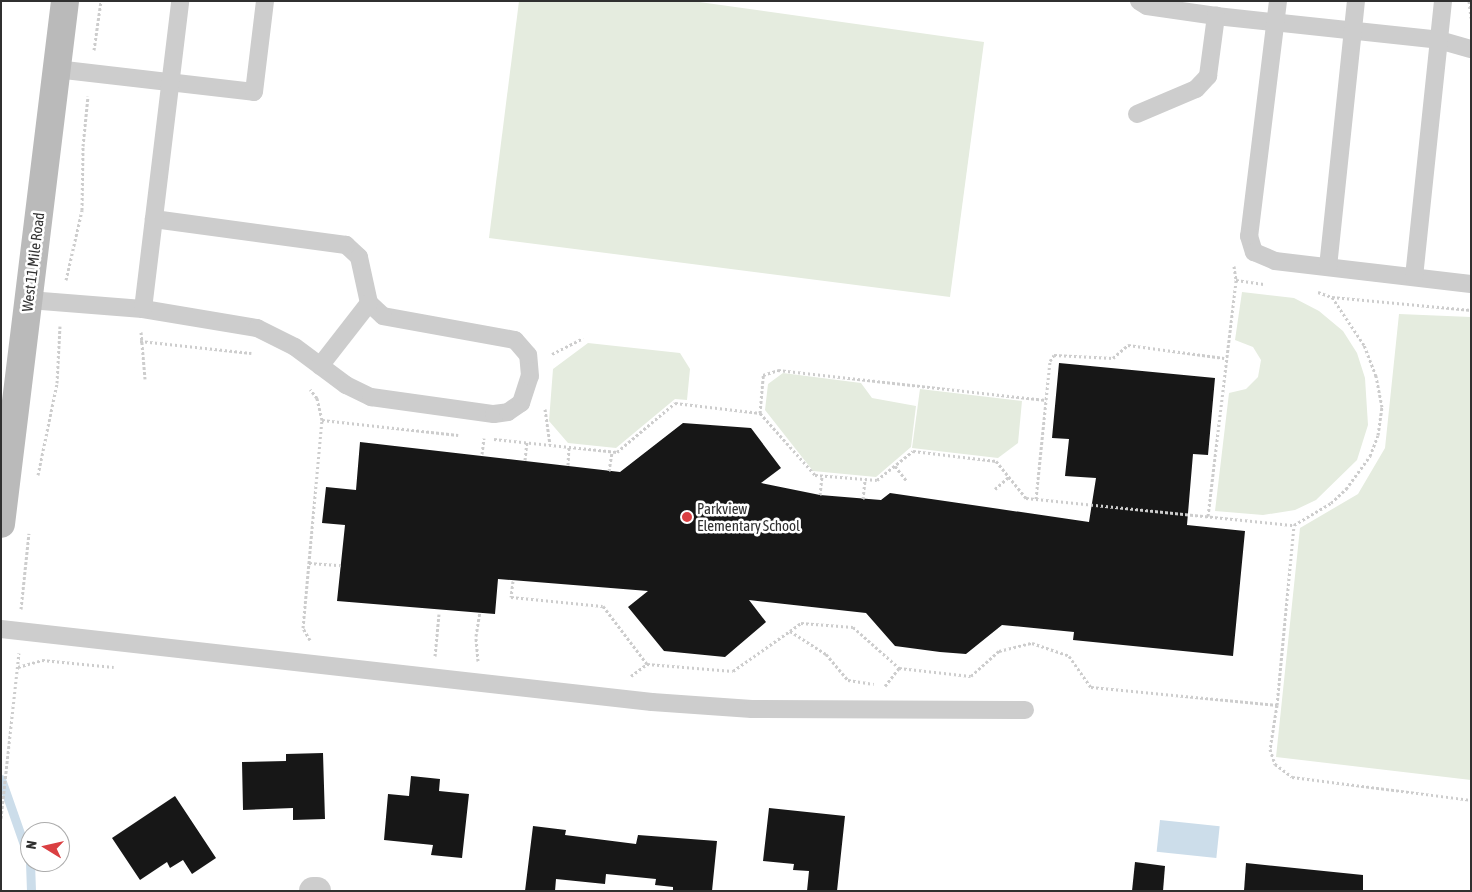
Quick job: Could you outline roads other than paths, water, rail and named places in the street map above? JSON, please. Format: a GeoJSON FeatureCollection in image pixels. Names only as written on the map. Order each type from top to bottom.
{"type":"FeatureCollection","features":[{"type":"Feature","properties":{"kind":"street","name":"West 11 Mile Road"},"geometry":{"type":"LineString","coordinates":[[1,524],[65,1]]}},
{"type":"Feature","properties":{"kind":"lane"},"geometry":{"type":"LineString","coordinates":[[143,309],[180,1]]}},
{"type":"Feature","properties":{"kind":"lane"},"geometry":{"type":"LineString","coordinates":[[56,70],[254,92],[265,1]]}},
{"type":"Feature","properties":{"kind":"lane"},"geometry":{"type":"LineString","coordinates":[[1139,1],[1147,6],[1195,7],[1216,16],[1440,40],[1471,49]]}},
{"type":"Feature","properties":{"kind":"lane"},"geometry":{"type":"LineString","coordinates":[[1278,1],[1249,236],[1254,252],[1275,261],[1471,284]]}},
{"type":"Feature","properties":{"kind":"lane"},"geometry":{"type":"LineString","coordinates":[[1328,267],[1356,1]]}},
{"type":"Feature","properties":{"kind":"lane"},"geometry":{"type":"LineString","coordinates":[[1414,277],[1440,40],[1442,1]]}},
{"type":"Feature","properties":{"kind":"lane"},"geometry":{"type":"LineString","coordinates":[[1137,114],[1196,89],[1208,76],[1216,16]]}},
{"type":"Feature","properties":{"kind":"lane"},"geometry":{"type":"LineString","coordinates":[[28,300],[143,309],[258,328],[295,347],[346,385],[371,397],[494,414],[508,412],[521,403],[530,376],[528,355],[514,340],[383,316],[369,303],[359,257],[346,245],[154,220]]}},
{"type":"Feature","properties":{"kind":"lane"},"geometry":{"type":"LineString","coordinates":[[320,366],[369,303]]}},
{"type":"Feature","properties":{"kind":"lane"},"geometry":{"type":"LineString","coordinates":[[1,629],[652,702],[752,709],[1025,710]]}},
{"type":"Feature","properties":{"kind":"water"},"geometry":{"type":"Polygon","coordinates":[[[1160,820],[1220,826],[1216,858],[1157,852],[1160,820]]]}},
{"type":"Feature","properties":{"kind":"waterway"},"geometry":{"type":"LineString","coordinates":[[1,779],[20,833]]}},
{"type":"Feature","properties":{"kind":"waterway"},"geometry":{"type":"LineString","coordinates":[[30,872],[31,891]]}},
{"type":"Feature","properties":{"kind":"place","name":"Parkview Elementary School"},"geometry":{"type":"Point","coordinates":[687,517]}}]}
